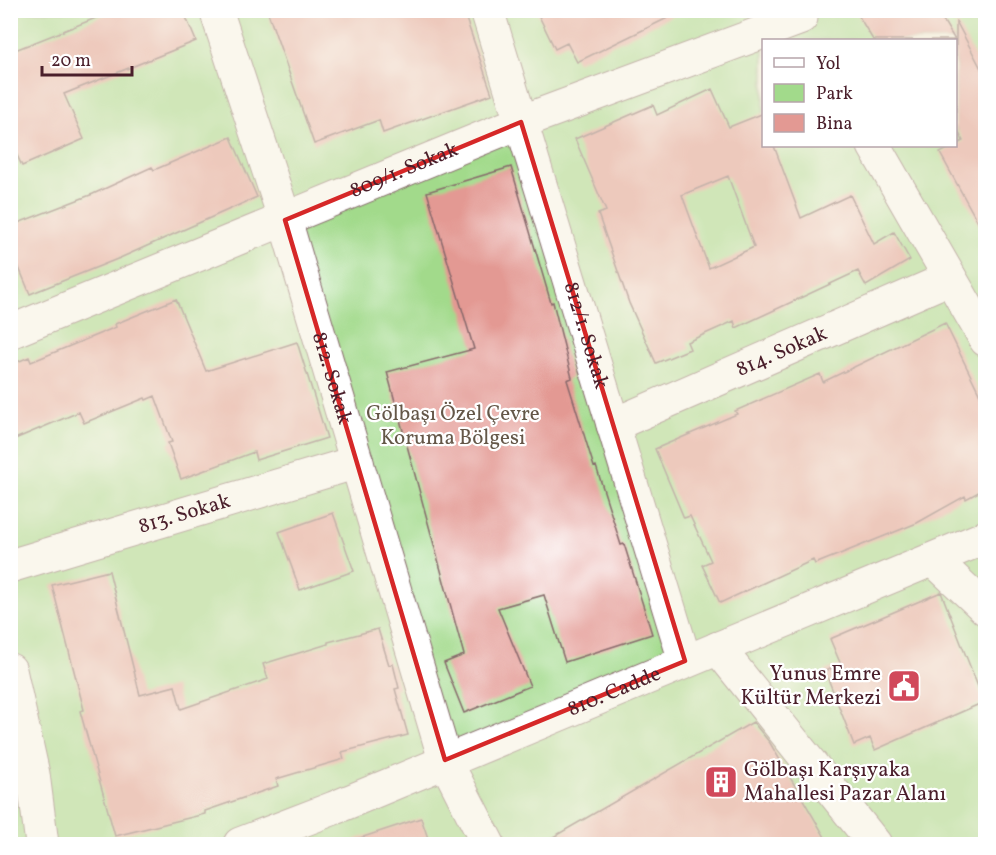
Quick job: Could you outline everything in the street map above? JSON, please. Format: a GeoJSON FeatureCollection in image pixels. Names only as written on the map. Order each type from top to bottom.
{"type":"FeatureCollection","features":[{"type":"Feature","properties":{"kind":"street","name":"812. Sokak"},"geometry":{"type":"LineString","coordinates":[[216,10],[285,220],[445,760],[488,844]]}},
{"type":"Feature","properties":{"kind":"street","name":"812/1. Sokak"},"geometry":{"type":"LineString","coordinates":[[487,10],[685,661]]}},
{"type":"Feature","properties":{"kind":"street","name":"809/1. Sokak"},"geometry":{"type":"LineString","coordinates":[[10,332],[521,122],[804,23]]}},
{"type":"Feature","properties":{"kind":"street"},"geometry":{"type":"LineString","coordinates":[[875,147],[986,340]]}},
{"type":"Feature","properties":{"kind":"street","name":"814. Sokak"},"geometry":{"type":"LineString","coordinates":[[613,425],[950,278]]}},
{"type":"Feature","properties":{"kind":"street","name":"813. Sokak"},"geometry":{"type":"LineString","coordinates":[[10,566],[357,462]]}},
{"type":"Feature","properties":{"kind":"street","name":"810. Cadde"},"geometry":{"type":"LineString","coordinates":[[240,844],[334,808],[986,537]]}},
{"type":"Feature","properties":{"kind":"street"},"geometry":{"type":"LineString","coordinates":[[934,560],[986,609]]}},
{"type":"Feature","properties":{"kind":"street"},"geometry":{"type":"LineString","coordinates":[[718,648],[875,844]]}},
{"type":"Feature","properties":{"kind":"street"},"geometry":{"type":"LineString","coordinates":[[10,670],[33,774],[42,844]]}},
{"type":"Feature","properties":{"kind":"highlighted area"},"geometry":{"type":"Polygon","coordinates":[[[521,122],[685,661],[445,760],[285,220],[521,122]]]}},
{"type":"Feature","properties":{"kind":"green space","name":"Gölbaşı Özel Çevre Koruma Bölgesi"},"geometry":{"type":"Polygon","coordinates":[[[10,11],[985,11],[985,844],[11,844],[10,11]]]}},
{"type":"Feature","properties":{"kind":"building"},"geometry":{"type":"Polygon","coordinates":[[[116,10],[183,10],[196,41],[64,94],[84,139],[22,166],[10,140],[10,52],[116,10]]]}},
{"type":"Feature","properties":{"kind":"building"},"geometry":{"type":"Polygon","coordinates":[[[267,10],[463,10],[492,94],[383,133],[379,120],[314,144],[267,10]]]}},
{"type":"Feature","properties":{"kind":"building"},"geometry":{"type":"Polygon","coordinates":[[[536,10],[684,10],[577,62],[567,43],[555,49],[536,10]]]}},
{"type":"Feature","properties":{"kind":"building"},"geometry":{"type":"Polygon","coordinates":[[[855,10],[937,10],[954,39],[872,39],[855,10]]]}},
{"type":"Feature","properties":{"kind":"building"},"geometry":{"type":"Polygon","coordinates":[[[956,21],[986,78],[986,237],[940,153],[952,147],[957,147],[957,144],[963,141],[957,129],[956,21]]]}},
{"type":"Feature","properties":{"kind":"building"},"geometry":{"type":"Polygon","coordinates":[[[712,89],[729,127],[762,114],[762,147],[774,147],[801,218],[850,195],[874,244],[894,232],[910,260],[866,286],[858,271],[736,328],[734,321],[687,342],[690,349],[656,363],[629,303],[598,214],[606,211],[575,139],[653,105],[657,115],[712,89]],[[728,176],[682,195],[709,268],[754,247],[728,176]]]}},
{"type":"Feature","properties":{"kind":"building"},"geometry":{"type":"Polygon","coordinates":[[[231,137],[257,197],[120,258],[30,294],[10,246],[10,226],[93,194],[152,167],[154,170],[231,137]]]}},
{"type":"Feature","properties":{"kind":"building"},"geometry":{"type":"Polygon","coordinates":[[[511,167],[551,303],[553,302],[572,378],[567,380],[621,545],[624,544],[652,634],[565,662],[544,595],[498,608],[530,686],[464,713],[444,663],[464,655],[387,372],[474,349],[427,192],[511,167]]]}},
{"type":"Feature","properties":{"kind":"building"},"geometry":{"type":"Polygon","coordinates":[[[176,299],[206,371],[297,342],[327,438],[256,460],[254,452],[181,479],[168,443],[172,442],[155,396],[84,423],[79,412],[10,441],[10,365],[29,357],[31,362],[176,299]]]}},
{"type":"Feature","properties":{"kind":"building"},"geometry":{"type":"Polygon","coordinates":[[[945,323],[986,407],[986,488],[966,499],[965,496],[917,523],[815,564],[813,560],[720,603],[702,565],[711,561],[690,516],[684,518],[655,449],[737,414],[735,411],[820,374],[823,382],[945,323]]]}},
{"type":"Feature","properties":{"kind":"building"},"geometry":{"type":"Polygon","coordinates":[[[333,513],[354,571],[300,590],[279,532],[333,513]]]}},
{"type":"Feature","properties":{"kind":"building"},"geometry":{"type":"Polygon","coordinates":[[[109,571],[140,695],[175,686],[181,709],[268,679],[263,664],[328,644],[328,642],[378,629],[389,665],[393,664],[399,688],[395,689],[408,735],[342,752],[344,759],[276,779],[278,786],[205,811],[205,814],[115,836],[80,711],[84,710],[52,585],[109,571]]]}},
{"type":"Feature","properties":{"kind":"building","name":"Yunus Emre Kültür Merkezi"},"geometry":{"type":"Polygon","coordinates":[[[941,592],[984,702],[875,750],[870,738],[854,745],[825,671],[841,665],[830,639],[941,592]]]}},
{"type":"Feature","properties":{"kind":"building","name":"Gölbaşı Karşıyaka Mahallesi Pazar Alanı"},"geometry":{"type":"Polygon","coordinates":[[[753,722],[770,743],[829,844],[541,844],[753,722]]]}},
{"type":"Feature","properties":{"kind":"building"},"geometry":{"type":"Polygon","coordinates":[[[421,818],[430,844],[354,844],[354,840],[421,818]]]}},
{"type":"Feature","properties":{"kind":"place","name":"Yunus Emre Kültür Merkezi"},"geometry":{"type":"Point","coordinates":[904,686]}},
{"type":"Feature","properties":{"kind":"place","name":"Gölbaşı Karşıyaka Mahallesi Pazar Alanı"},"geometry":{"type":"Point","coordinates":[721,782]}}]}
